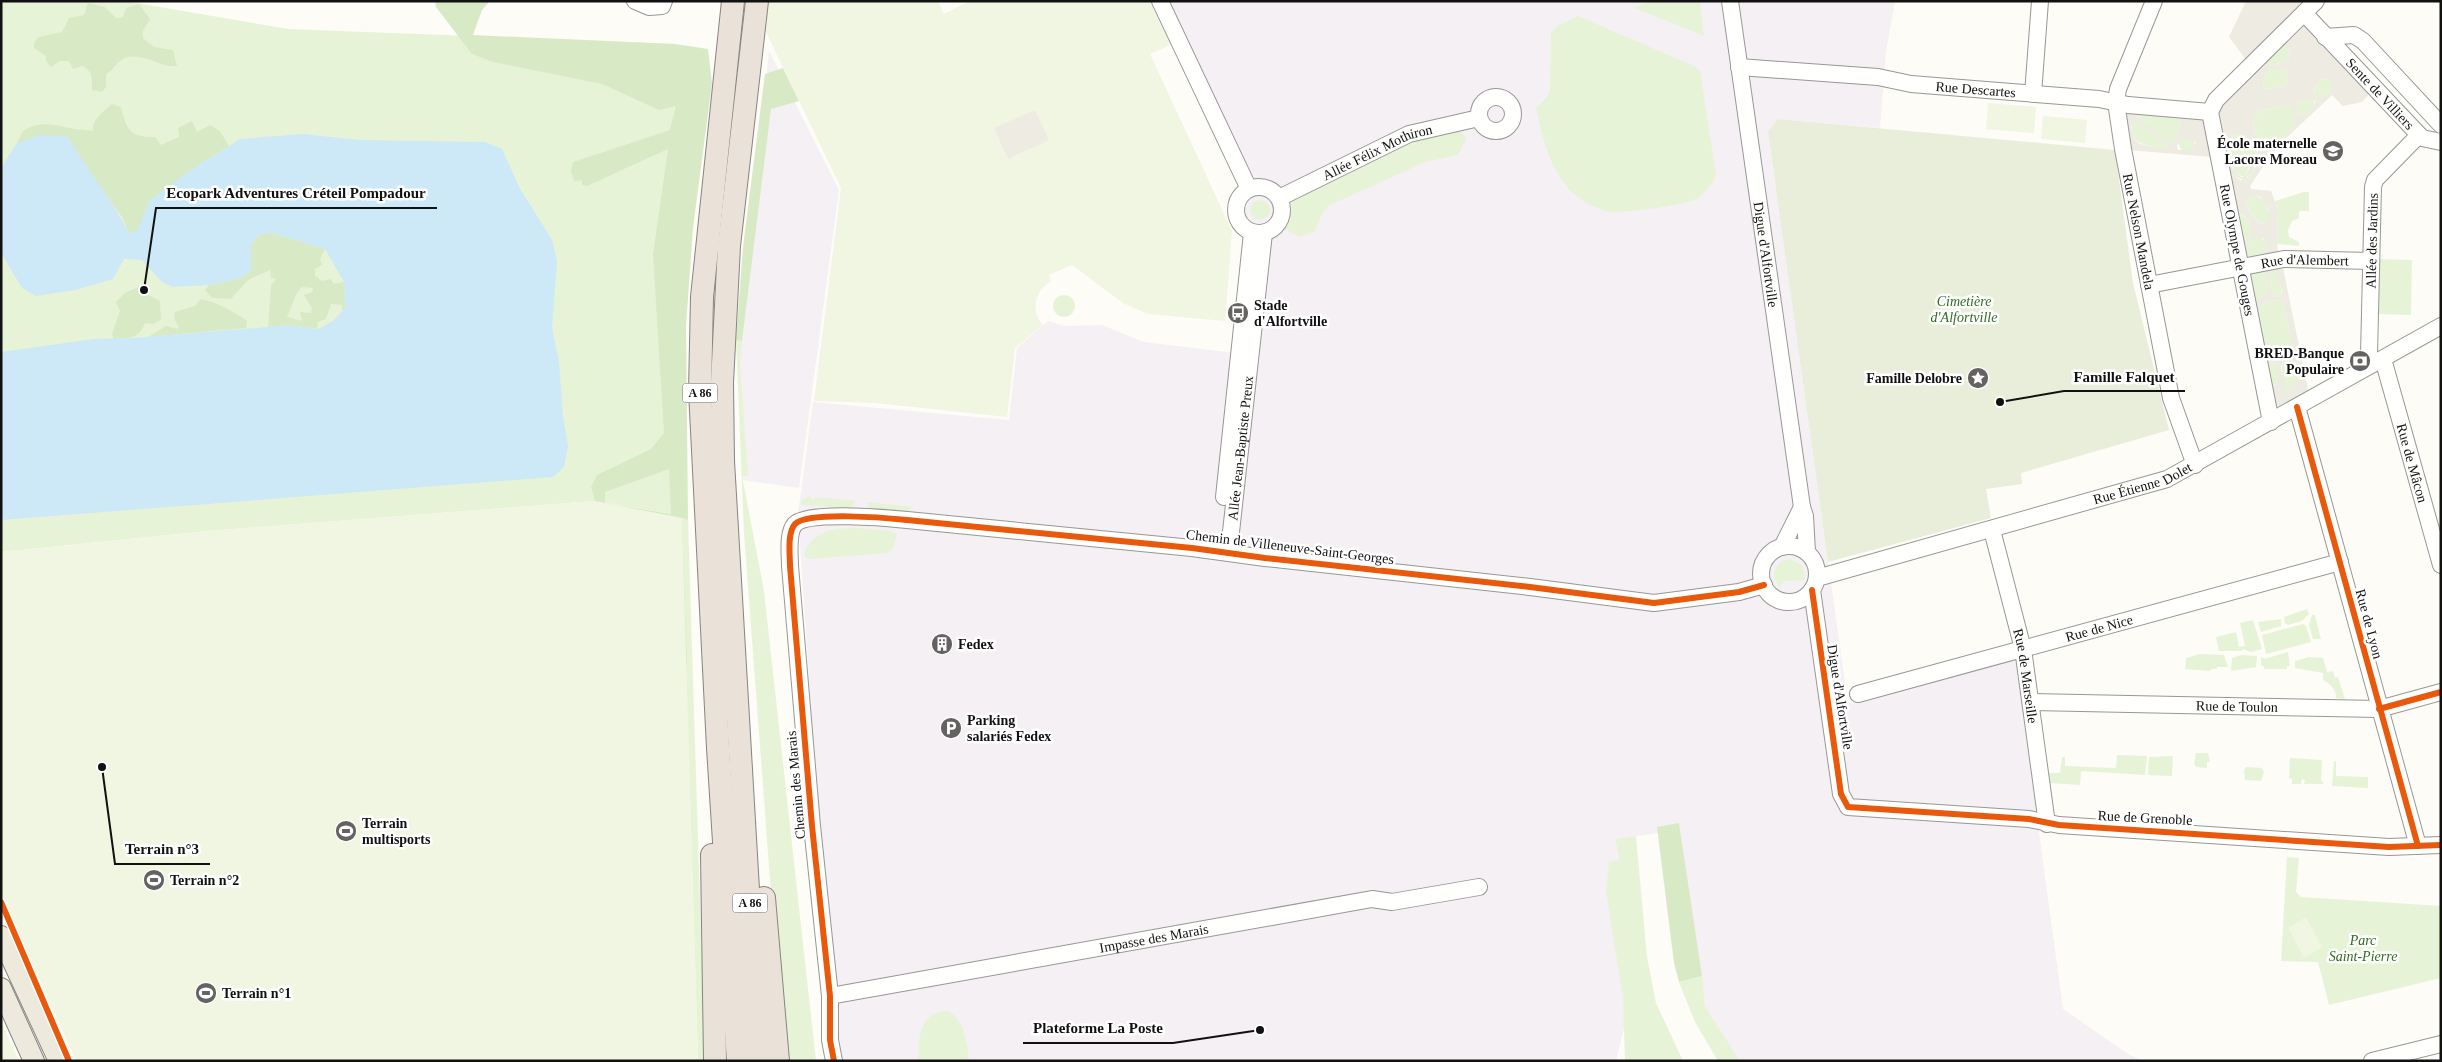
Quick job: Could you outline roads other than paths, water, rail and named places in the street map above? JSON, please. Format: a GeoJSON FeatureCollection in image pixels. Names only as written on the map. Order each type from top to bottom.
{"type":"FeatureCollection","features":[{"type":"Feature","properties":{"kind":"highway","name":"A 86"},"geometry":{"type":"LineString","coordinates":[[733,1],[702,297],[700,391],[718,748],[738,1061]]}},
{"type":"Feature","properties":{"kind":"highway","name":"A 86"},"geometry":{"type":"LineString","coordinates":[[757,1],[729,246],[722,383],[723,461],[758,1061]]}},
{"type":"Feature","properties":{"kind":"highway"},"geometry":{"type":"LineString","coordinates":[[740,746],[754,777],[778,1061]]}},
{"type":"Feature","properties":{"kind":"highway"},"geometry":{"type":"LineString","coordinates":[[715,1061],[709,773],[718,748]]}},
{"type":"Feature","properties":{"kind":"main road"},"geometry":{"type":"LineString","coordinates":[[1,936],[59,1061]]}},
{"type":"Feature","properties":{"kind":"main road"},"geometry":{"type":"LineString","coordinates":[[1,988],[34,1061]]}},
{"type":"Feature","properties":{"kind":"street"},"geometry":{"type":"LineString","coordinates":[[635,1],[655,7],[662,6],[664,1]]}},
{"type":"Feature","properties":{"kind":"street"},"geometry":{"type":"LineString","coordinates":[[1160,1],[1249,189]]}},
{"type":"Feature","properties":{"kind":"street","name":"Digue d'Alfortville"},"geometry":{"type":"LineString","coordinates":[[1730,1],[1802,507],[1805,516],[1807,552]]}},
{"type":"Feature","properties":{"kind":"street"},"geometry":{"type":"LineString","coordinates":[[2033,94],[2040,1]]}},
{"type":"Feature","properties":{"kind":"street","name":"Rue Nelson Mandela"},"geometry":{"type":"LineString","coordinates":[[2154,1],[2118,89],[2116,102],[2171,398],[2195,465]]}},
{"type":"Feature","properties":{"kind":"street"},"geometry":{"type":"LineString","coordinates":[[2210,112],[2216,100],[2316,1]]}},
{"type":"Feature","properties":{"kind":"street","name":"Sente de Villiers"},"geometry":{"type":"LineString","coordinates":[[2304,13],[2419,135],[2435,142],[2441,142]]}},
{"type":"Feature","properties":{"kind":"street","name":"Sente de Villiers"},"geometry":{"type":"LineString","coordinates":[[2325,37],[2354,35],[2363,41],[2441,125]]}},
{"type":"Feature","properties":{"kind":"street","name":"Rue Descartes"},"geometry":{"type":"LineString","coordinates":[[1739,67],[1878,77],[1910,84],[2210,112]]}},
{"type":"Feature","properties":{"kind":"street","name":"Rue Olympe de Gouges"},"geometry":{"type":"LineString","coordinates":[[2210,112],[2271,422]]}},
{"type":"Feature","properties":{"kind":"street","name":"Allée Félix Mothiron"},"geometry":{"type":"LineString","coordinates":[[1278,198],[1409,134],[1479,118]]}},
{"type":"Feature","properties":{"kind":"street","name":"Allée des Jardins"},"geometry":{"type":"LineString","coordinates":[[2378,362],[2370,355],[2371,261],[2375,180],[2419,135]]}},
{"type":"Feature","properties":{"kind":"street"},"geometry":{"type":"LineString","coordinates":[[1262,187],[1270,190],[1278,198],[1282,208],[1279,223],[1274,229],[1258,233],[1240,224],[1236,209],[1241,195],[1249,189],[1262,187]]}},
{"type":"Feature","properties":{"kind":"street","name":"Allée Jean-Baptiste Preux"},"geometry":{"type":"LineString","coordinates":[[1223,552],[1221,530],[1226,461],[1258,233]]}},
{"type":"Feature","properties":{"kind":"street","name":"Rue d'Alembert"},"geometry":{"type":"LineString","coordinates":[[2149,285],[2284,259],[2371,261]]}},
{"type":"Feature","properties":{"kind":"street","name":"Rue Étienne Dolet"},"geometry":{"type":"LineString","coordinates":[[1815,584],[1992,530],[2167,480],[2441,326]]}},
{"type":"Feature","properties":{"kind":"street","name":"Rue de Mâcon"},"geometry":{"type":"LineString","coordinates":[[2378,362],[2441,566]]}},
{"type":"Feature","properties":{"kind":"street","name":"Rue de Lyon"},"geometry":{"type":"LineString","coordinates":[[2297,407],[2418,846]]}},
{"type":"Feature","properties":{"kind":"street"},"geometry":{"type":"LineString","coordinates":[[1782,547],[1802,507]]}},
{"type":"Feature","properties":{"kind":"street","name":"Chemin de Villeneuve-Saint-Georges"},"geometry":{"type":"LineString","coordinates":[[810,518],[874,517],[1223,552],[1530,587],[1654,604],[1739,592],[1764,585]]}},
{"type":"Feature","properties":{"kind":"street","name":"Chemin des Marais"},"geometry":{"type":"LineString","coordinates":[[810,518],[793,527],[790,566],[812,826],[830,996],[829,1028],[834,1061]]}},
{"type":"Feature","properties":{"kind":"street","name":"Rue de Marseille"},"geometry":{"type":"LineString","coordinates":[[1992,530],[2023,649],[2047,824]]}},
{"type":"Feature","properties":{"kind":"street"},"geometry":{"type":"LineString","coordinates":[[1782,547],[1795,547],[1807,552],[1817,568],[1815,584],[1797,601],[1781,601],[1768,592],[1762,577],[1764,562],[1769,555],[1782,547]]}},
{"type":"Feature","properties":{"kind":"street","name":"Rue de Nice"},"geometry":{"type":"LineString","coordinates":[[1858,694],[2340,562]]}},
{"type":"Feature","properties":{"kind":"street","name":"Digue d'Alfortville"},"geometry":{"type":"LineString","coordinates":[[1815,584],[1816,624],[1841,794],[1848,807]]}},
{"type":"Feature","properties":{"kind":"street"},"geometry":{"type":"LineString","coordinates":[[1797,601],[1816,624]]}},
{"type":"Feature","properties":{"kind":"street","name":"Rue de Toulon"},"geometry":{"type":"LineString","coordinates":[[2031,702],[2379,709],[2441,692]]}},
{"type":"Feature","properties":{"kind":"street","name":"Rue de Grenoble"},"geometry":{"type":"LineString","coordinates":[[1848,807],[2029,819],[2047,824],[2380,846],[2441,845]]}},
{"type":"Feature","properties":{"kind":"street","name":"Impasse des Marais"},"geometry":{"type":"LineString","coordinates":[[830,996],[1372,899],[1392,902],[1479,887]]}},
{"type":"Feature","properties":{"kind":"street","name":"Chemin des Marais"},"geometry":{"type":"LineString","coordinates":[[830,1012],[840,1034],[845,1061]]}},
{"type":"Feature","properties":{"kind":"street"},"geometry":{"type":"LineString","coordinates":[[2372,1061],[2441,1044]]}},
{"type":"Feature","properties":{"kind":"water"},"geometry":{"type":"Polygon","coordinates":[[[302,134],[360,140],[485,142],[502,149],[519,187],[552,240],[557,261],[552,328],[559,362],[563,416],[568,446],[564,467],[553,477],[1,520],[1,352],[94,339],[133,338],[289,325],[318,329],[333,321],[345,308],[344,282],[325,249],[273,233],[260,234],[251,245],[251,270],[242,278],[209,285],[173,287],[162,282],[142,260],[124,259],[113,279],[75,290],[36,296],[22,288],[1,253],[1,168],[17,143],[40,135],[67,136],[115,208],[129,233],[137,231],[149,201],[192,169],[240,139],[302,134]]]}},
{"type":"Feature","properties":{"kind":"place","name":"École maternelle Lacore Moreau"},"geometry":{"type":"Point","coordinates":[2333,151]}},
{"type":"Feature","properties":{"kind":"place","name":"Ecopark Adventures Créteil Pompadour"},"geometry":{"type":"Point","coordinates":[144,290]}},
{"type":"Feature","properties":{"kind":"place","name":"Stade d'Alfortville"},"geometry":{"type":"Point","coordinates":[1238,313]}},
{"type":"Feature","properties":{"kind":"place","name":"BRED-Banque Populaire"},"geometry":{"type":"Point","coordinates":[2360,361]}},
{"type":"Feature","properties":{"kind":"place","name":"Famille Delobre"},"geometry":{"type":"Point","coordinates":[1978,378]}},
{"type":"Feature","properties":{"kind":"place","name":"Famille Falquet"},"geometry":{"type":"Point","coordinates":[2000,402]}},
{"type":"Feature","properties":{"kind":"place","name":"Fedex"},"geometry":{"type":"Point","coordinates":[942,644]}},
{"type":"Feature","properties":{"kind":"place","name":"Parking salariés Fedex"},"geometry":{"type":"Point","coordinates":[951,728]}},
{"type":"Feature","properties":{"kind":"place","name":"Terrain n°3"},"geometry":{"type":"Point","coordinates":[102,767]}},
{"type":"Feature","properties":{"kind":"place","name":"Terrain multisports"},"geometry":{"type":"Point","coordinates":[346,831]}},
{"type":"Feature","properties":{"kind":"place","name":"Terrain n°2"},"geometry":{"type":"Point","coordinates":[154,880]}},
{"type":"Feature","properties":{"kind":"place","name":"Terrain n°1"},"geometry":{"type":"Point","coordinates":[206,993]}},
{"type":"Feature","properties":{"kind":"place","name":"Plateforme La Poste"},"geometry":{"type":"Point","coordinates":[1260,1030]}},
{"type":"Feature","properties":{"kind":"park label","name":"Cimetière d'Alfortville"},"geometry":{"type":"Point","coordinates":[1964,310]}},
{"type":"Feature","properties":{"kind":"park label","name":"Parc Saint-Pierre"},"geometry":{"type":"Point","coordinates":[2363,948]}}]}
